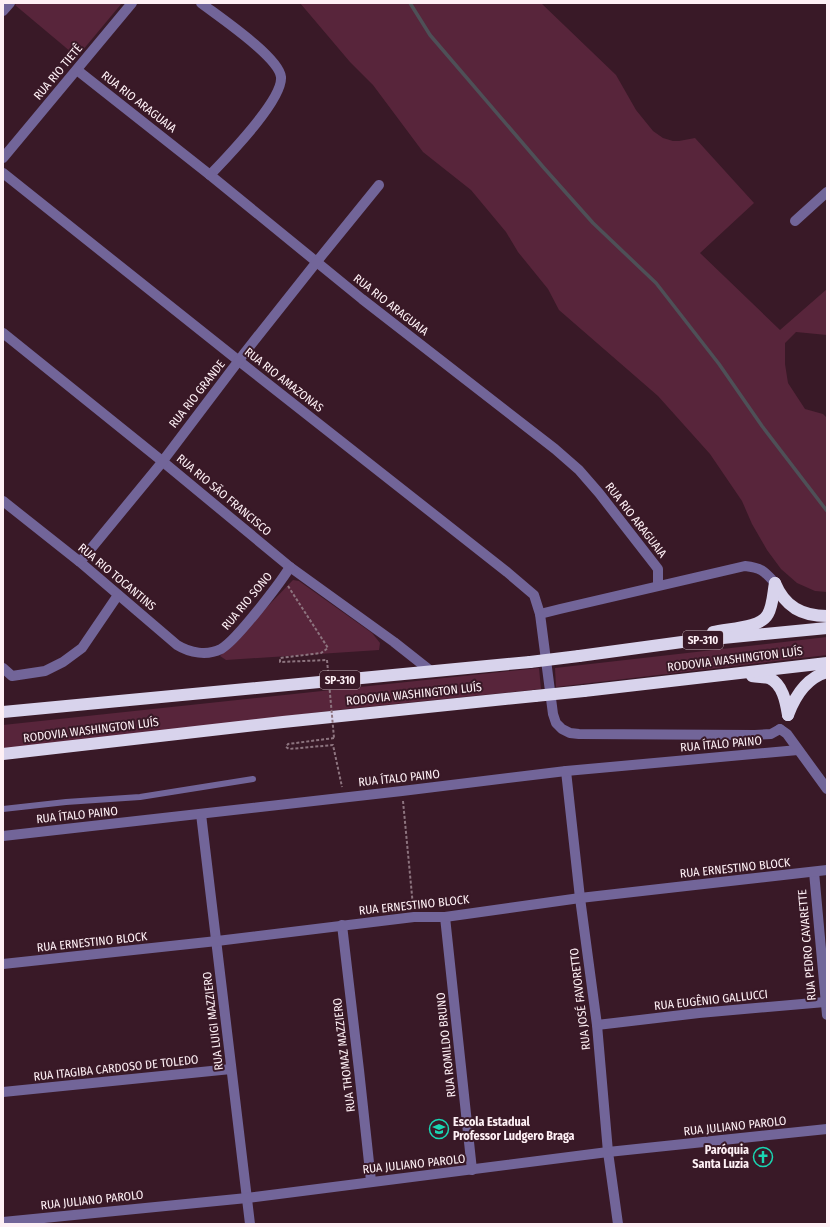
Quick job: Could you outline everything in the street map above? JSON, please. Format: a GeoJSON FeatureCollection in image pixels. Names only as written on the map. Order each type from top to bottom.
{"type":"FeatureCollection","features":[{"type":"Feature","properties":{"kind":"highway"},"geometry":{"type":"LineString","coordinates":[[775,583],[780,594],[787,602],[813,616],[827,616]]}},
{"type":"Feature","properties":{"kind":"highway"},"geometry":{"type":"LineString","coordinates":[[682,642],[715,631],[760,622],[768,615],[775,583]]}},
{"type":"Feature","properties":{"kind":"highway","name":"RODOVIA WASHINGTON LUÍS"},"geometry":{"type":"LineString","coordinates":[[3,712],[432,672],[530,662],[682,642],[827,628]]}},
{"type":"Feature","properties":{"kind":"highway","name":"RODOVIA WASHINGTON LUÍS"},"geometry":{"type":"LineString","coordinates":[[3,754],[827,663]]}},
{"type":"Feature","properties":{"kind":"highway"},"geometry":{"type":"LineString","coordinates":[[788,715],[798,692],[807,683],[827,672]]}},
{"type":"Feature","properties":{"kind":"highway"},"geometry":{"type":"LineString","coordinates":[[687,679],[752,676],[769,678],[782,691],[785,698],[788,715]]}},
{"type":"Feature","properties":{"kind":"street","name":"RUA RIO TIETÊ"},"geometry":{"type":"LineString","coordinates":[[3,158],[132,3]]}},
{"type":"Feature","properties":{"kind":"street"},"geometry":{"type":"LineString","coordinates":[[201,3],[267,54],[281,76],[281,83],[278,93],[262,116],[210,175]]}},
{"type":"Feature","properties":{"kind":"street","name":"RUA RIO ARAGUAIA"},"geometry":{"type":"LineString","coordinates":[[77,70],[210,175],[362,299],[555,448],[579,470],[599,493],[655,565],[658,569],[658,585]]}},
{"type":"Feature","properties":{"kind":"street","name":"RUA RIO AMAZONAS"},"geometry":{"type":"LineString","coordinates":[[3,173],[507,572],[534,595],[540,614],[553,714],[556,723],[562,729],[570,733],[607,735],[755,735],[771,734],[780,729]]}},
{"type":"Feature","properties":{"kind":"street","name":"RUA RIO GRANDE"},"geometry":{"type":"LineString","coordinates":[[80,562],[162,461],[316,262],[379,185]]}},
{"type":"Feature","properties":{"kind":"street"},"geometry":{"type":"LineString","coordinates":[[795,221],[827,192]]}},
{"type":"Feature","properties":{"kind":"street","name":"RUA RIO SÃO FRANCISCO"},"geometry":{"type":"LineString","coordinates":[[3,332],[290,566],[394,642],[432,672]]}},
{"type":"Feature","properties":{"kind":"street","name":"RUA RIO TOCANTINS"},"geometry":{"type":"LineString","coordinates":[[3,501],[80,562],[186,650],[204,653],[221,649]]}},
{"type":"Feature","properties":{"kind":"street","name":"RUA RIO SONO"},"geometry":{"type":"LineString","coordinates":[[221,649],[243,627],[283,578],[290,566]]}},
{"type":"Feature","properties":{"kind":"street"},"geometry":{"type":"LineString","coordinates":[[540,614],[658,585],[745,566],[754,567],[764,571],[775,583]]}},
{"type":"Feature","properties":{"kind":"street"},"geometry":{"type":"LineString","coordinates":[[3,668],[7,676],[27,674],[45,671],[63,662],[82,648],[118,595]]}},
{"type":"Feature","properties":{"kind":"street"},"geometry":{"type":"LineString","coordinates":[[788,715],[780,729],[786,734],[827,789]]}},
{"type":"Feature","properties":{"kind":"street","name":"RUA ÍTALO PAINO"},"geometry":{"type":"LineString","coordinates":[[3,836],[566,771],[798,750]]}},
{"type":"Feature","properties":{"kind":"street","name":"RUA JOSÉ FAVORETTO"},"geometry":{"type":"LineString","coordinates":[[566,771],[580,898],[597,1025],[608,1152],[618,1224]]}},
{"type":"Feature","properties":{"kind":"street","name":"RUA LUIGI MAZZIERO"},"geometry":{"type":"LineString","coordinates":[[201,814],[250,1224]]}},
{"type":"Feature","properties":{"kind":"street","name":"RUA ERNESTINO BLOCK"},"geometry":{"type":"LineString","coordinates":[[3,964],[217,942],[414,917],[445,917],[580,898],[827,870]]}},
{"type":"Feature","properties":{"kind":"street","name":"RUA PEDRO CAVARETTE"},"geometry":{"type":"LineString","coordinates":[[814,872],[827,1015]]}},
{"type":"Feature","properties":{"kind":"street","name":"RUA ROMILDO BRUNO"},"geometry":{"type":"LineString","coordinates":[[445,917],[472,1170]]}},
{"type":"Feature","properties":{"kind":"street","name":"RUA THOMAZ MAZZIERO"},"geometry":{"type":"LineString","coordinates":[[342,925],[371,1181]]}},
{"type":"Feature","properties":{"kind":"street","name":"RUA EUGÊNIO GALLUCCI"},"geometry":{"type":"LineString","coordinates":[[597,1025],[699,1013],[826,1002]]}},
{"type":"Feature","properties":{"kind":"street","name":"RUA ITAGIBA CARDOSO DE TOLEDO"},"geometry":{"type":"LineString","coordinates":[[3,1092],[231,1069]]}},
{"type":"Feature","properties":{"kind":"street","name":"RUA JULIANO PAROLO"},"geometry":{"type":"LineString","coordinates":[[3,1222],[247,1198],[608,1152],[827,1129]]}},
{"type":"Feature","properties":{"kind":"lane"},"geometry":{"type":"LineString","coordinates":[[3,809],[66,802],[140,797],[253,779]]}},
{"type":"Feature","properties":{"kind":"path"},"geometry":{"type":"LineString","coordinates":[[283,578],[328,648],[321,653],[280,658],[280,662],[327,660],[334,738],[288,744],[286,747],[289,749],[333,745],[345,797]]}},
{"type":"Feature","properties":{"kind":"path"},"geometry":{"type":"LineString","coordinates":[[402,791],[414,917]]}},
{"type":"Feature","properties":{"kind":"shaded area"},"geometry":{"type":"Polygon","coordinates":[[[17,3],[122,3],[77,57],[15,5],[17,3]]]}},
{"type":"Feature","properties":{"kind":"shaded area"},"geometry":{"type":"Polygon","coordinates":[[[300,3],[541,3],[616,75],[636,110],[653,131],[663,138],[673,141],[695,138],[754,203],[700,253],[780,330],[827,289],[827,335],[796,332],[785,343],[785,364],[788,383],[805,409],[823,414],[827,418],[827,592],[815,591],[797,583],[781,569],[767,550],[752,524],[742,501],[710,454],[658,396],[559,310],[548,289],[518,252],[506,232],[471,190],[423,152],[373,85],[350,62],[300,3]]]}},
{"type":"Feature","properties":{"kind":"shaded area"},"geometry":{"type":"Polygon","coordinates":[[[293,580],[299,581],[372,633],[380,643],[379,650],[226,660],[220,656],[293,580]]]}},
{"type":"Feature","properties":{"kind":"shaded area"},"geometry":{"type":"Polygon","coordinates":[[[827,637],[827,655],[556,687],[555,668],[827,637]]]}},
{"type":"Feature","properties":{"kind":"shaded area"},"geometry":{"type":"Polygon","coordinates":[[[539,668],[541,689],[346,709],[3,750],[3,725],[539,668]]]}},
{"type":"Feature","properties":{"kind":"waterway"},"geometry":{"type":"LineString","coordinates":[[410,3],[430,35],[544,168],[593,223],[656,283],[719,364],[762,426],[827,511]]}},
{"type":"Feature","properties":{"kind":"place","name":"Escola Estadual Professor Ludgero Braga"},"geometry":{"type":"Point","coordinates":[439,1129]}},
{"type":"Feature","properties":{"kind":"place","name":"Paróquia Santa Luzia"},"geometry":{"type":"Point","coordinates":[763,1157]}}]}
